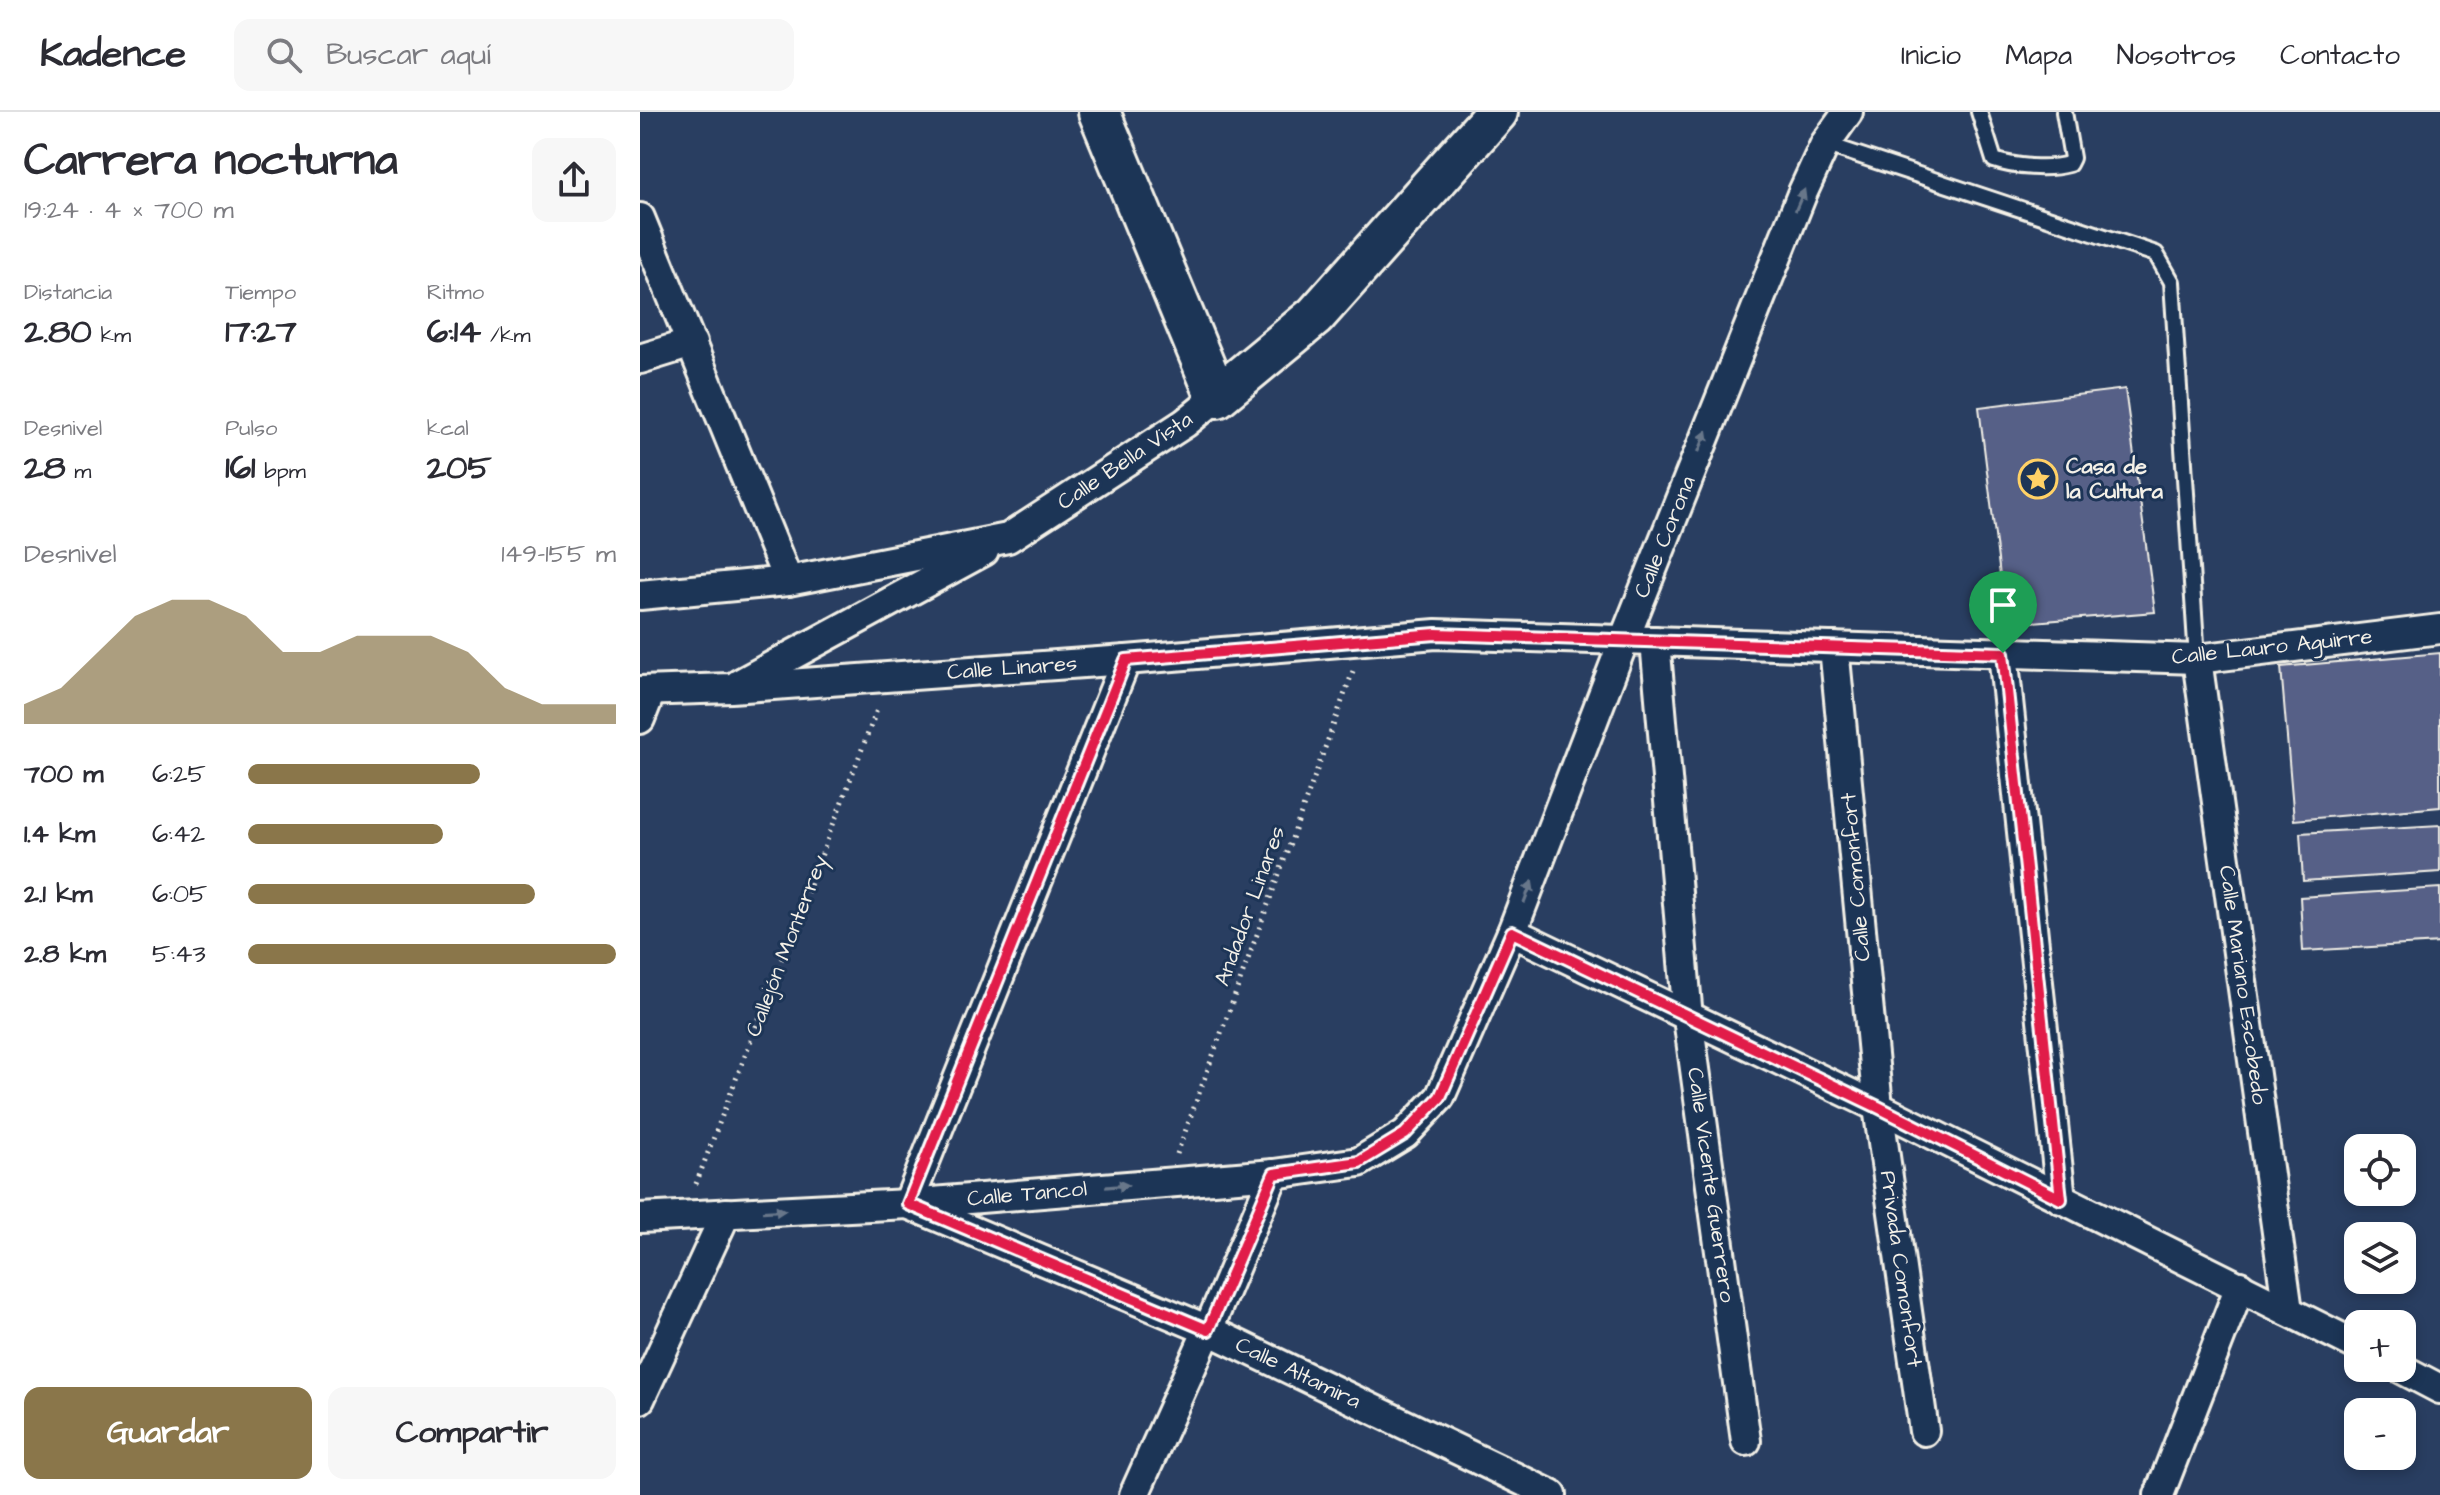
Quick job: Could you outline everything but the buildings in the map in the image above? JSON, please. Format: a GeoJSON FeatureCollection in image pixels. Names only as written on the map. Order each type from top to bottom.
{"type":"FeatureCollection","features":[{"type":"Feature","properties":{"kind":"street"},"geometry":{"type":"LineString","coordinates":[[1099,112],[1217,397]]}},
{"type":"Feature","properties":{"kind":"street","name":"Calle Bella Vista"},"geometry":{"type":"LineString","coordinates":[[640,595],[788,581],[1008,538],[1185,423],[1315,316],[1497,112]]}},
{"type":"Feature","properties":{"kind":"street","name":"Calle Corona"},"geometry":{"type":"LineString","coordinates":[[1405,1134],[1440,1097],[1512,932],[1624,640],[1796,209],[1825,144],[1848,112]]}},
{"type":"Feature","properties":{"kind":"street"},"geometry":{"type":"LineString","coordinates":[[640,218],[788,581]]}},
{"type":"Feature","properties":{"kind":"street"},"geometry":{"type":"LineString","coordinates":[[640,359],[692,343]]}},
{"type":"Feature","properties":{"kind":"street"},"geometry":{"type":"LineString","coordinates":[[731,688],[1008,538]]}},
{"type":"Feature","properties":{"kind":"street","name":"Calle Lauro Aguirre"},"geometry":{"type":"LineString","coordinates":[[1624,640],[2197,659],[2440,629]]}},
{"type":"Feature","properties":{"kind":"street","name":"Calle Linares"},"geometry":{"type":"LineString","coordinates":[[646,691],[731,688],[1126,660],[1436,634],[1624,640]]}},
{"type":"Feature","properties":{"kind":"street","name":"Calle Vicente Guerrero"},"geometry":{"type":"LineString","coordinates":[[1655,641],[1688,1018],[1746,1441]]}},
{"type":"Feature","properties":{"kind":"street","name":"Calle Comonfort"},"geometry":{"type":"LineString","coordinates":[[1834,647],[1878,1107]]}},
{"type":"Feature","properties":{"kind":"street"},"geometry":{"type":"LineString","coordinates":[[2003,653],[2061,1199]]}},
{"type":"Feature","properties":{"kind":"street","name":"Calle Mariano Escobedo"},"geometry":{"type":"LineString","coordinates":[[2197,659],[2288,1311]]}},
{"type":"Feature","properties":{"kind":"street"},"geometry":{"type":"LineString","coordinates":[[908,1204],[1126,660]]}},
{"type":"Feature","properties":{"kind":"street"},"geometry":{"type":"LineString","coordinates":[[640,719],[646,691]]}},
{"type":"Feature","properties":{"kind":"street"},"geometry":{"type":"LineString","coordinates":[[1512,932],[1878,1107],[2344,1339]]}},
{"type":"Feature","properties":{"kind":"street","name":"Privada Comonfort"},"geometry":{"type":"LineString","coordinates":[[1878,1107],[1924,1431]]}},
{"type":"Feature","properties":{"kind":"street","name":"Calle Tancol"},"geometry":{"type":"LineString","coordinates":[[640,1218],[908,1204],[1274,1174],[1359,1162],[1405,1134]]}},
{"type":"Feature","properties":{"kind":"street"},"geometry":{"type":"LineString","coordinates":[[1134,1495],[1274,1174]]}},
{"type":"Feature","properties":{"kind":"street","name":"Calle Altamira"},"geometry":{"type":"LineString","coordinates":[[908,1204],[1208,1330],[1552,1495]]}},
{"type":"Feature","properties":{"kind":"street"},"geometry":{"type":"LineString","coordinates":[[640,1399],[726,1213]]}},
{"type":"Feature","properties":{"kind":"street"},"geometry":{"type":"LineString","coordinates":[[2159,1495],[2240,1286]]}},
{"type":"Feature","properties":{"kind":"street"},"geometry":{"type":"LineString","coordinates":[[2416,1376],[2440,1389]]}},
{"type":"Feature","properties":{"kind":"lane"},"geometry":{"type":"LineString","coordinates":[[1979,112],[1994,160],[2005,164],[2059,167],[2069,164],[2072,158],[2064,112]]}},
{"type":"Feature","properties":{"kind":"lane"},"geometry":{"type":"LineString","coordinates":[[1825,144],[2156,254],[2172,282],[2197,659]]}},
{"type":"Feature","properties":{"kind":"path","name":"Andador Linares"},"geometry":{"type":"LineString","coordinates":[[1166,1182],[1364,640]]}},
{"type":"Feature","properties":{"kind":"path","name":"Callejón Monterrey"},"geometry":{"type":"LineString","coordinates":[[684,1215],[890,677]]}},
{"type":"Feature","properties":{"kind":"place","name":"Casa de la Cultura"},"geometry":{"type":"Point","coordinates":[2038,479]}},
{"type":"Feature","properties":{"kind":"route"},"geometry":{"type":"LineString","coordinates":[[1436,634],[2003,653],[2061,1199],[1878,1107],[1512,932],[1440,1097],[1405,1134],[1359,1162],[1274,1174],[1208,1330],[908,1204],[1126,660],[1436,634]]}}]}
